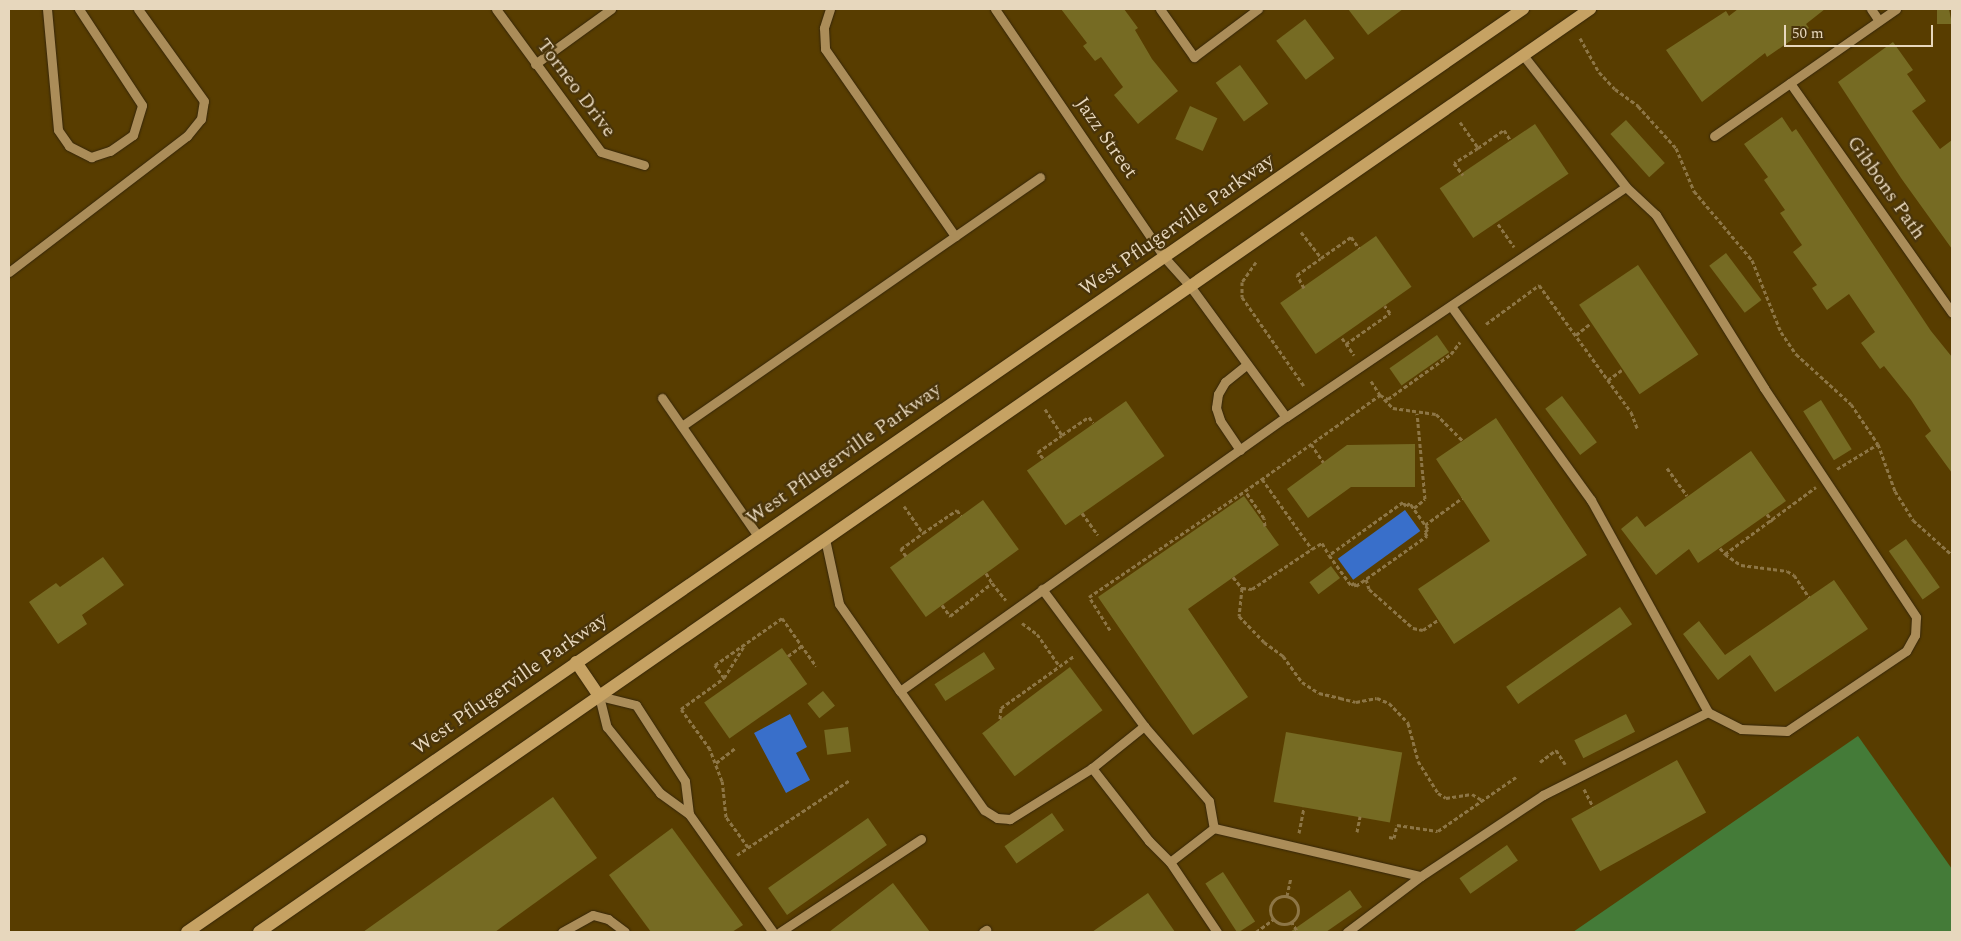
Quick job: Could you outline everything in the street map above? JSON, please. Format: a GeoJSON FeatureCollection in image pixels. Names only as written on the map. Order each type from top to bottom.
{"type":"FeatureCollection","features":[{"type":"Feature","properties":{"kind":"main road","name":"West Pflugerville Parkway"},"geometry":{"type":"LineString","coordinates":[[187,932],[1523,9]]}},
{"type":"Feature","properties":{"kind":"main road"},"geometry":{"type":"LineString","coordinates":[[259,932],[1590,9]]}},
{"type":"Feature","properties":{"kind":"main road"},"geometry":{"type":"LineString","coordinates":[[576,662],[599,696]]}},
{"type":"Feature","properties":{"kind":"street"},"geometry":{"type":"LineString","coordinates":[[47,9],[58,130],[69,146],[91,157],[110,151],[133,135],[142,105],[79,9]]}},
{"type":"Feature","properties":{"kind":"street"},"geometry":{"type":"LineString","coordinates":[[9,272],[187,136],[202,120],[204,101],[138,9]]}},
{"type":"Feature","properties":{"kind":"street","name":"Torneo Drive"},"geometry":{"type":"LineString","coordinates":[[496,9],[601,152],[644,165]]}},
{"type":"Feature","properties":{"kind":"street"},"geometry":{"type":"LineString","coordinates":[[535,64],[611,9]]}},
{"type":"Feature","properties":{"kind":"street"},"geometry":{"type":"LineString","coordinates":[[830,9],[824,28],[825,49],[955,236]]}},
{"type":"Feature","properties":{"kind":"street","name":"Jazz Street"},"geometry":{"type":"LineString","coordinates":[[995,9],[1164,257],[1190,286],[1286,418]]}},
{"type":"Feature","properties":{"kind":"street"},"geometry":{"type":"LineString","coordinates":[[1160,9],[1194,56],[1258,9]]}},
{"type":"Feature","properties":{"kind":"street"},"geometry":{"type":"LineString","coordinates":[[1871,9],[1879,21]]}},
{"type":"Feature","properties":{"kind":"street"},"geometry":{"type":"LineString","coordinates":[[1714,136],[1896,9]]}},
{"type":"Feature","properties":{"kind":"street"},"geometry":{"type":"LineString","coordinates":[[1451,306],[1591,500],[1708,712],[1740,729],[1787,731],[1906,651],[1915,635],[1916,617],[1764,388],[1656,215],[1626,187],[1523,55]]}},
{"type":"Feature","properties":{"kind":"street","name":"Gibbons Path"},"geometry":{"type":"LineString","coordinates":[[1790,83],[1952,313]]}},
{"type":"Feature","properties":{"kind":"street"},"geometry":{"type":"LineString","coordinates":[[682,426],[1040,177]]}},
{"type":"Feature","properties":{"kind":"street"},"geometry":{"type":"LineString","coordinates":[[900,690],[1286,418],[1626,187]]}},
{"type":"Feature","properties":{"kind":"street"},"geometry":{"type":"LineString","coordinates":[[1240,450],[1220,420],[1216,408],[1218,394],[1225,382],[1247,364]]}},
{"type":"Feature","properties":{"kind":"street"},"geometry":{"type":"LineString","coordinates":[[662,398],[758,536]]}},
{"type":"Feature","properties":{"kind":"street"},"geometry":{"type":"LineString","coordinates":[[825,539],[840,604],[984,810],[997,818],[1010,819],[1092,768],[1144,726]]}},
{"type":"Feature","properties":{"kind":"street"},"geometry":{"type":"LineString","coordinates":[[1042,589],[1144,726],[1209,801],[1214,828]]}},
{"type":"Feature","properties":{"kind":"street"},"geometry":{"type":"LineString","coordinates":[[689,814],[686,781],[636,705],[599,696],[607,727],[660,793],[689,814],[773,932]]}},
{"type":"Feature","properties":{"kind":"street"},"geometry":{"type":"LineString","coordinates":[[1347,932],[1421,876],[1543,796],[1708,712]]}},
{"type":"Feature","properties":{"kind":"street"},"geometry":{"type":"LineString","coordinates":[[1092,768],[1149,842],[1170,862],[1217,932]]}},
{"type":"Feature","properties":{"kind":"street"},"geometry":{"type":"LineString","coordinates":[[1214,828],[1421,876]]}},
{"type":"Feature","properties":{"kind":"street"},"geometry":{"type":"LineString","coordinates":[[1170,862],[1214,828]]}},
{"type":"Feature","properties":{"kind":"street"},"geometry":{"type":"LineString","coordinates":[[780,932],[921,839]]}},
{"type":"Feature","properties":{"kind":"street"},"geometry":{"type":"LineString","coordinates":[[562,932],[593,915],[608,920],[625,932]]}},
{"type":"Feature","properties":{"kind":"path"},"geometry":{"type":"LineString","coordinates":[[1580,38],[1599,72],[1615,90],[1638,106],[1676,148],[1694,191],[1752,260],[1781,332],[1796,354],[1851,404],[1878,444],[1895,491],[1913,520],[1952,555]]}},
{"type":"Feature","properties":{"kind":"path"},"geometry":{"type":"LineString","coordinates":[[1460,122],[1478,148]]}},
{"type":"Feature","properties":{"kind":"path"},"geometry":{"type":"LineString","coordinates":[[1463,175],[1454,163],[1504,130],[1511,141]]}},
{"type":"Feature","properties":{"kind":"path"},"geometry":{"type":"LineString","coordinates":[[1498,224],[1514,248]]}},
{"type":"Feature","properties":{"kind":"path"},"geometry":{"type":"LineString","coordinates":[[1301,232],[1321,258]]}},
{"type":"Feature","properties":{"kind":"path"},"geometry":{"type":"LineString","coordinates":[[1304,288],[1296,275],[1351,237],[1359,248]]}},
{"type":"Feature","properties":{"kind":"path"},"geometry":{"type":"LineString","coordinates":[[1256,262],[1242,282],[1240,291],[1304,386]]}},
{"type":"Feature","properties":{"kind":"path"},"geometry":{"type":"LineString","coordinates":[[1486,324],[1539,285],[1631,412],[1638,430]]}},
{"type":"Feature","properties":{"kind":"path"},"geometry":{"type":"LineString","coordinates":[[1346,344],[1390,313],[1385,306]]}},
{"type":"Feature","properties":{"kind":"path"},"geometry":{"type":"LineString","coordinates":[[1576,335],[1591,323]]}},
{"type":"Feature","properties":{"kind":"path"},"geometry":{"type":"LineString","coordinates":[[1342,338],[1355,358]]}},
{"type":"Feature","properties":{"kind":"path"},"geometry":{"type":"LineString","coordinates":[[1384,398],[1388,399],[1451,354],[1462,341]]}},
{"type":"Feature","properties":{"kind":"path"},"geometry":{"type":"LineString","coordinates":[[1608,380],[1622,370]]}},
{"type":"Feature","properties":{"kind":"path"},"geometry":{"type":"LineString","coordinates":[[1371,381],[1380,395],[1393,408],[1417,413],[1436,414],[1462,440]]}},
{"type":"Feature","properties":{"kind":"path"},"geometry":{"type":"LineString","coordinates":[[1110,630],[1089,597],[1245,491],[1380,395]]}},
{"type":"Feature","properties":{"kind":"path"},"geometry":{"type":"LineString","coordinates":[[1045,409],[1062,435]]}},
{"type":"Feature","properties":{"kind":"path"},"geometry":{"type":"LineString","coordinates":[[1414,508],[1425,499],[1417,413]]}},
{"type":"Feature","properties":{"kind":"path"},"geometry":{"type":"LineString","coordinates":[[1043,458],[1038,452],[1062,435],[1088,417],[1093,423]]}},
{"type":"Feature","properties":{"kind":"path"},"geometry":{"type":"LineString","coordinates":[[1311,444],[1323,462]]}},
{"type":"Feature","properties":{"kind":"path"},"geometry":{"type":"LineString","coordinates":[[1837,468],[1878,444]]}},
{"type":"Feature","properties":{"kind":"path"},"geometry":{"type":"LineString","coordinates":[[1667,468],[1687,496]]}},
{"type":"Feature","properties":{"kind":"path"},"geometry":{"type":"LineString","coordinates":[[1262,479],[1312,549]]}},
{"type":"Feature","properties":{"kind":"path"},"geometry":{"type":"LineString","coordinates":[[1725,554],[1816,487]]}},
{"type":"Feature","properties":{"kind":"path"},"geometry":{"type":"LineString","coordinates":[[1245,491],[1264,518],[1265,526]]}},
{"type":"Feature","properties":{"kind":"path"},"geometry":{"type":"LineString","coordinates":[[1425,525],[1462,498]]}},
{"type":"Feature","properties":{"kind":"path"},"geometry":{"type":"LineString","coordinates":[[1233,578],[1242,588],[1252,589],[1322,543],[1329,556],[1351,585],[1354,583],[1356,586],[1427,536],[1425,525],[1410,503],[1406,506],[1403,502],[1329,556]]}},
{"type":"Feature","properties":{"kind":"path"},"geometry":{"type":"LineString","coordinates":[[904,506],[923,533]]}},
{"type":"Feature","properties":{"kind":"path"},"geometry":{"type":"LineString","coordinates":[[906,556],[901,549],[923,533],[957,510],[961,516]]}},
{"type":"Feature","properties":{"kind":"path"},"geometry":{"type":"LineString","coordinates":[[1082,512],[1098,536]]}},
{"type":"Feature","properties":{"kind":"path"},"geometry":{"type":"LineString","coordinates":[[1767,514],[1772,521]]}},
{"type":"Feature","properties":{"kind":"path"},"geometry":{"type":"LineString","coordinates":[[1720,548],[1740,565],[1787,571],[1794,575],[1809,597]]}},
{"type":"Feature","properties":{"kind":"path"},"geometry":{"type":"LineString","coordinates":[[986,573],[1006,600]]}},
{"type":"Feature","properties":{"kind":"path"},"geometry":{"type":"LineString","coordinates":[[1366,579],[1369,589],[1413,628],[1422,630],[1438,620]]}},
{"type":"Feature","properties":{"kind":"path"},"geometry":{"type":"LineString","coordinates":[[942,605],[950,616],[992,583]]}},
{"type":"Feature","properties":{"kind":"path"},"geometry":{"type":"LineString","coordinates":[[1242,588],[1239,616],[1264,642],[1283,656],[1302,682],[1319,693],[1356,702],[1377,698],[1389,703],[1408,723],[1418,761],[1438,794],[1446,798],[1472,794],[1482,800]]}},
{"type":"Feature","properties":{"kind":"path"},"geometry":{"type":"LineString","coordinates":[[724,678],[715,665],[782,618],[816,666]]}},
{"type":"Feature","properties":{"kind":"path"},"geometry":{"type":"LineString","coordinates":[[1022,623],[1026,630],[1037,634],[1059,666]]}},
{"type":"Feature","properties":{"kind":"path"},"geometry":{"type":"LineString","coordinates":[[747,643],[724,678],[681,709],[710,749],[722,781],[726,817],[748,847]]}},
{"type":"Feature","properties":{"kind":"path"},"geometry":{"type":"LineString","coordinates":[[788,656],[802,646]]}},
{"type":"Feature","properties":{"kind":"path"},"geometry":{"type":"LineString","coordinates":[[1000,719],[1002,708],[1075,656]]}},
{"type":"Feature","properties":{"kind":"path"},"geometry":{"type":"LineString","coordinates":[[716,763],[735,748]]}},
{"type":"Feature","properties":{"kind":"path"},"geometry":{"type":"LineString","coordinates":[[1540,762],[1556,750],[1566,764]]}},
{"type":"Feature","properties":{"kind":"path"},"geometry":{"type":"LineString","coordinates":[[1389,837],[1394,838],[1397,825],[1438,831],[1516,777]]}},
{"type":"Feature","properties":{"kind":"path"},"geometry":{"type":"LineString","coordinates":[[737,855],[748,847],[760,843],[850,780]]}},
{"type":"Feature","properties":{"kind":"path"},"geometry":{"type":"LineString","coordinates":[[1584,789],[1593,807]]}},
{"type":"Feature","properties":{"kind":"path"},"geometry":{"type":"LineString","coordinates":[[1299,833],[1304,807]]}},
{"type":"Feature","properties":{"kind":"path"},"geometry":{"type":"LineString","coordinates":[[1358,832],[1360,816]]}},
{"type":"Feature","properties":{"kind":"path"},"geometry":{"type":"LineString","coordinates":[[1287,896],[1291,877]]}},
{"type":"Feature","properties":{"kind":"path"},"geometry":{"type":"LineString","coordinates":[[1287,896],[1294,900],[1298,908],[1291,921],[1284,923],[1274,919],[1272,904],[1278,897],[1287,896]]}},
{"type":"Feature","properties":{"kind":"path"},"geometry":{"type":"LineString","coordinates":[[1256,932],[1274,919]]}},
{"type":"Feature","properties":{"kind":"path"},"geometry":{"type":"LineString","coordinates":[[1291,921],[1298,932]]}},
{"type":"Feature","properties":{"kind":"green space"},"geometry":{"type":"Polygon","coordinates":[[[1858,736],[1952,869],[1952,932],[1573,932],[1858,736]]]}},
{"type":"Feature","properties":{"kind":"water"},"geometry":{"type":"Polygon","coordinates":[[[1405,510],[1420,531],[1353,580],[1338,559],[1405,510]]]}},
{"type":"Feature","properties":{"kind":"water"},"geometry":{"type":"Polygon","coordinates":[[[790,714],[807,747],[796,753],[810,780],[786,793],[754,733],[790,714]]]}},
{"type":"Feature","properties":{"kind":"building"},"geometry":{"type":"Polygon","coordinates":[[[1061,9],[1124,9],[1138,28],[1135,30],[1152,59],[1178,91],[1138,124],[1114,95],[1123,87],[1101,57],[1095,61],[1083,46],[1087,43],[1061,9]]]}},
{"type":"Feature","properties":{"kind":"building"},"geometry":{"type":"Polygon","coordinates":[[[1348,9],[1403,9],[1368,35],[1348,9]]]}},
{"type":"Feature","properties":{"kind":"building"},"geometry":{"type":"Polygon","coordinates":[[[1738,9],[1825,9],[1806,24],[1809,28],[1767,57],[1765,53],[1702,102],[1666,50],[1726,11],[1729,16],[1738,9]]]}},
{"type":"Feature","properties":{"kind":"building"},"geometry":{"type":"Polygon","coordinates":[[[1937,9],[1949,9],[1952,24],[1937,24],[1937,9]]]}},
{"type":"Feature","properties":{"kind":"building"},"geometry":{"type":"Polygon","coordinates":[[[1305,19],[1334,58],[1306,80],[1276,41],[1305,19]]]}},
{"type":"Feature","properties":{"kind":"building"},"geometry":{"type":"Polygon","coordinates":[[[1893,42],[1913,70],[1907,74],[1926,101],[1912,111],[1940,149],[1952,140],[1952,249],[1901,178],[1838,82],[1893,42]]]}},
{"type":"Feature","properties":{"kind":"building"},"geometry":{"type":"Polygon","coordinates":[[[1240,65],[1268,104],[1244,121],[1216,83],[1240,65]]]}},
{"type":"Feature","properties":{"kind":"building"},"geometry":{"type":"Polygon","coordinates":[[[1190,106],[1217,118],[1203,151],[1175,139],[1190,106]]]}},
{"type":"Feature","properties":{"kind":"building"},"geometry":{"type":"Polygon","coordinates":[[[1782,117],[1792,132],[1796,129],[1931,331],[1952,357],[1952,473],[1925,436],[1931,431],[1911,400],[1884,366],[1880,369],[1861,343],[1875,332],[1849,294],[1827,310],[1812,288],[1817,285],[1793,252],[1802,245],[1780,213],[1785,210],[1764,180],[1768,177],[1744,144],[1782,117]]]}},
{"type":"Feature","properties":{"kind":"building"},"geometry":{"type":"Polygon","coordinates":[[[1626,120],[1665,163],[1649,177],[1610,134],[1626,120]]]}},
{"type":"Feature","properties":{"kind":"building"},"geometry":{"type":"Polygon","coordinates":[[[1535,124],[1569,174],[1473,238],[1440,188],[1535,124]]]}},
{"type":"Feature","properties":{"kind":"building"},"geometry":{"type":"Polygon","coordinates":[[[1376,236],[1412,287],[1316,354],[1280,303],[1376,236]]]}},
{"type":"Feature","properties":{"kind":"building"},"geometry":{"type":"Polygon","coordinates":[[[1726,253],[1762,300],[1745,313],[1709,266],[1726,253]]]}},
{"type":"Feature","properties":{"kind":"building"},"geometry":{"type":"Polygon","coordinates":[[[1638,265],[1698,355],[1640,394],[1579,305],[1638,265]]]}},
{"type":"Feature","properties":{"kind":"building"},"geometry":{"type":"Polygon","coordinates":[[[1437,335],[1449,352],[1402,385],[1389,368],[1437,335]]]}},
{"type":"Feature","properties":{"kind":"building"},"geometry":{"type":"Polygon","coordinates":[[[1562,396],[1597,442],[1580,455],[1545,409],[1562,396]]]}},
{"type":"Feature","properties":{"kind":"building"},"geometry":{"type":"Polygon","coordinates":[[[1821,400],[1852,449],[1834,460],[1803,411],[1821,400]]]}},
{"type":"Feature","properties":{"kind":"building"},"geometry":{"type":"Polygon","coordinates":[[[1126,401],[1164,456],[1065,525],[1027,470],[1126,401]]]}},
{"type":"Feature","properties":{"kind":"building"},"geometry":{"type":"Polygon","coordinates":[[[1496,418],[1587,555],[1454,644],[1418,589],[1490,541],[1436,459],[1496,418]]]}},
{"type":"Feature","properties":{"kind":"building"},"geometry":{"type":"Polygon","coordinates":[[[1415,444],[1415,487],[1351,487],[1308,518],[1287,489],[1347,445],[1415,444]]]}},
{"type":"Feature","properties":{"kind":"building"},"geometry":{"type":"Polygon","coordinates":[[[1751,451],[1786,501],[1698,563],[1689,549],[1656,575],[1621,529],[1637,516],[1645,527],[1751,451]]]}},
{"type":"Feature","properties":{"kind":"building"},"geometry":{"type":"Polygon","coordinates":[[[1244,496],[1279,545],[1188,609],[1248,697],[1193,735],[1098,597],[1244,496]]]}},
{"type":"Feature","properties":{"kind":"building"},"geometry":{"type":"Polygon","coordinates":[[[983,500],[1019,549],[926,617],[890,568],[983,500]]]}},
{"type":"Feature","properties":{"kind":"building"},"geometry":{"type":"Polygon","coordinates":[[[1906,539],[1940,587],[1923,599],[1889,551],[1906,539]]]}},
{"type":"Feature","properties":{"kind":"building"},"geometry":{"type":"Polygon","coordinates":[[[103,557],[124,585],[82,615],[87,624],[58,644],[29,602],[56,583],[60,587],[103,557]]]}},
{"type":"Feature","properties":{"kind":"building"},"geometry":{"type":"Polygon","coordinates":[[[1331,566],[1340,578],[1318,594],[1309,582],[1331,566]]]}},
{"type":"Feature","properties":{"kind":"building"},"geometry":{"type":"Polygon","coordinates":[[[1834,580],[1868,629],[1775,692],[1750,655],[1718,680],[1683,634],[1699,621],[1725,655],[1834,580]]]}},
{"type":"Feature","properties":{"kind":"building"},"geometry":{"type":"Polygon","coordinates":[[[1620,607],[1632,624],[1518,704],[1506,687],[1620,607]]]}},
{"type":"Feature","properties":{"kind":"building"},"geometry":{"type":"Polygon","coordinates":[[[782,648],[807,684],[729,739],[704,702],[782,648]]]}},
{"type":"Feature","properties":{"kind":"building"},"geometry":{"type":"Polygon","coordinates":[[[984,652],[995,669],[945,701],[935,684],[984,652]]]}},
{"type":"Feature","properties":{"kind":"building"},"geometry":{"type":"Polygon","coordinates":[[[1070,667],[1102,710],[1015,776],[982,733],[1070,667]]]}},
{"type":"Feature","properties":{"kind":"building"},"geometry":{"type":"Polygon","coordinates":[[[823,691],[835,706],[819,718],[807,704],[823,691]]]}},
{"type":"Feature","properties":{"kind":"building"},"geometry":{"type":"Polygon","coordinates":[[[1626,714],[1635,732],[1583,758],[1574,740],[1626,714]]]}},
{"type":"Feature","properties":{"kind":"building"},"geometry":{"type":"Polygon","coordinates":[[[848,727],[851,752],[827,755],[824,730],[848,727]]]}},
{"type":"Feature","properties":{"kind":"building"},"geometry":{"type":"Polygon","coordinates":[[[1286,732],[1402,752],[1390,822],[1274,802],[1286,732]]]}},
{"type":"Feature","properties":{"kind":"building"},"geometry":{"type":"Polygon","coordinates":[[[1677,760],[1706,812],[1600,871],[1571,819],[1677,760]]]}},
{"type":"Feature","properties":{"kind":"building"},"geometry":{"type":"Polygon","coordinates":[[[553,797],[597,858],[495,932],[363,932],[553,797]]]}},
{"type":"Feature","properties":{"kind":"building"},"geometry":{"type":"Polygon","coordinates":[[[1052,813],[1064,830],[1017,863],[1004,846],[1052,813]]]}},
{"type":"Feature","properties":{"kind":"building"},"geometry":{"type":"Polygon","coordinates":[[[868,818],[887,845],[787,915],[768,888],[868,818]]]}},
{"type":"Feature","properties":{"kind":"building"},"geometry":{"type":"Polygon","coordinates":[[[672,828],[743,925],[732,932],[651,932],[609,875],[672,828]]]}},
{"type":"Feature","properties":{"kind":"building"},"geometry":{"type":"Polygon","coordinates":[[[1507,845],[1518,861],[1470,894],[1459,878],[1507,845]]]}},
{"type":"Feature","properties":{"kind":"building"},"geometry":{"type":"Polygon","coordinates":[[[1223,872],[1255,921],[1237,932],[1205,883],[1223,872]]]}},
{"type":"Feature","properties":{"kind":"building"},"geometry":{"type":"Polygon","coordinates":[[[893,883],[930,932],[829,932],[893,883]]]}},
{"type":"Feature","properties":{"kind":"building"},"geometry":{"type":"Polygon","coordinates":[[[1350,890],[1362,907],[1326,932],[1290,932],[1350,890]]]}},
{"type":"Feature","properties":{"kind":"building"},"geometry":{"type":"Polygon","coordinates":[[[1148,893],[1175,932],[1092,932],[1148,893]]]}}]}
